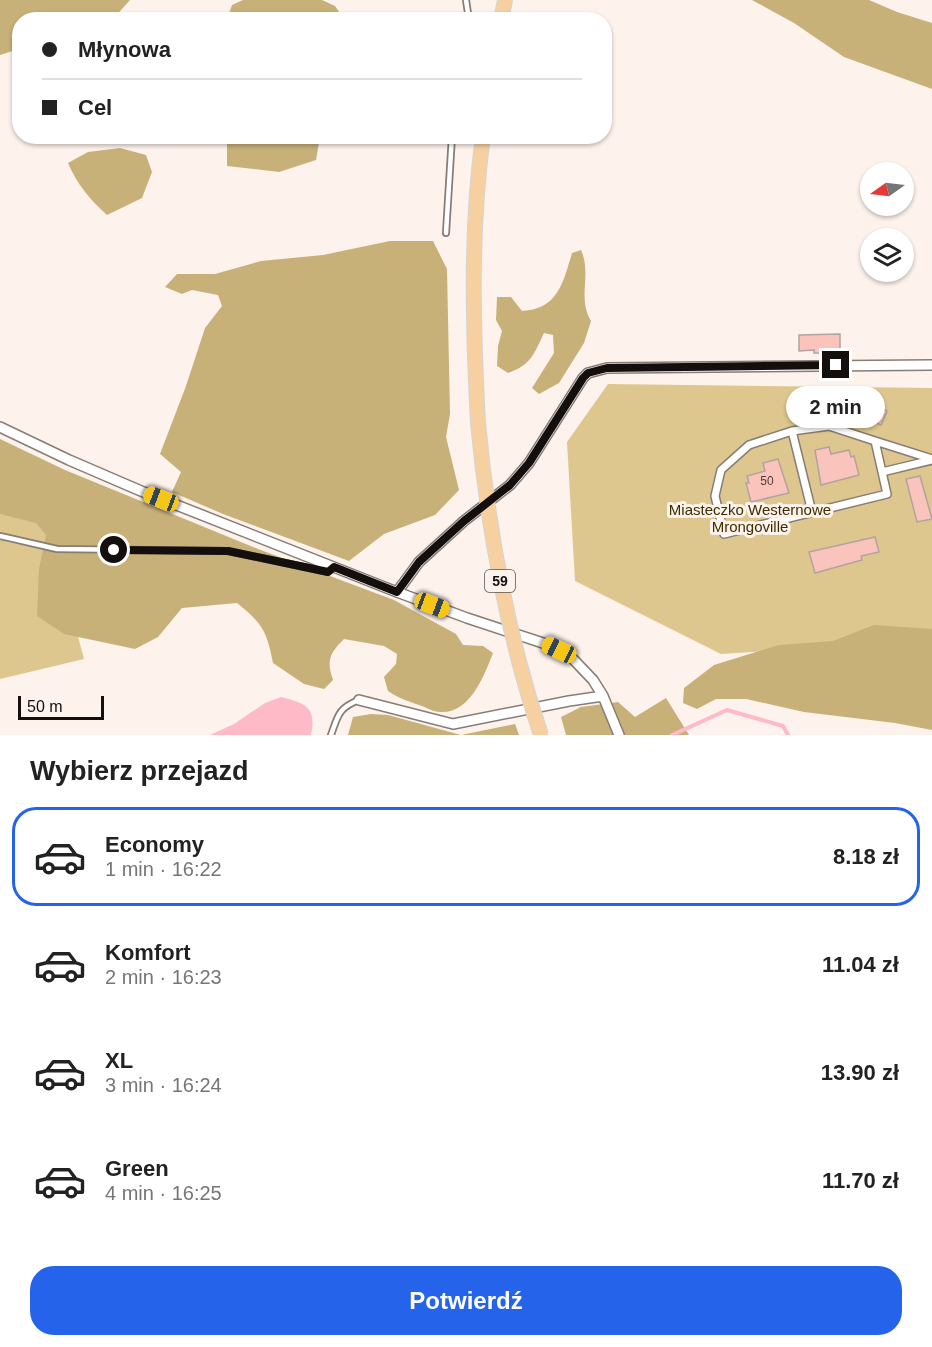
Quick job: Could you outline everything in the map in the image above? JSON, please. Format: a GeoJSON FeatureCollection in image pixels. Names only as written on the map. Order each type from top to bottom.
{"type":"FeatureCollection","features":[{"type":"Feature","properties":{"kind":"main road","name":"59"},"geometry":{"type":"LineString","coordinates":[[482,144],[473,278],[478,423],[485,497],[498,571],[519,661],[541,735]]}},
{"type":"Feature","properties":{"kind":"street"},"geometry":{"type":"LineString","coordinates":[[397,592],[419,562],[464,521],[510,485],[529,463],[577,385],[588,373],[607,368],[932,365]]}},
{"type":"Feature","properties":{"kind":"street"},"geometry":{"type":"LineString","coordinates":[[875,441],[887,494],[724,534],[715,496],[721,470],[749,445],[792,431],[829,426],[875,441],[932,460]]}},
{"type":"Feature","properties":{"kind":"street"},"geometry":{"type":"LineString","coordinates":[[0,427],[131,487],[397,592],[543,643],[566,654],[593,680],[603,696],[619,735]]}},
{"type":"Feature","properties":{"kind":"street"},"geometry":{"type":"LineString","coordinates":[[792,431],[812,512]]}},
{"type":"Feature","properties":{"kind":"street"},"geometry":{"type":"LineString","coordinates":[[882,472],[932,460]]}},
{"type":"Feature","properties":{"kind":"street"},"geometry":{"type":"LineString","coordinates":[[359,700],[453,724],[603,696]]}},
{"type":"Feature","properties":{"kind":"lane"},"geometry":{"type":"LineString","coordinates":[[446,233],[452,144]]}},
{"type":"Feature","properties":{"kind":"lane"},"geometry":{"type":"LineString","coordinates":[[0,536],[57,549],[228,551],[328,572],[334,567]]}},
{"type":"Feature","properties":{"kind":"lane"},"geometry":{"type":"LineString","coordinates":[[331,735],[340,711],[346,705],[359,700]]}},
{"type":"Feature","properties":{"kind":"green space","name":"Miasteczko Westernowe Mrongoville"},"geometry":{"type":"Polygon","coordinates":[[[608,384],[932,388],[932,641],[721,654],[575,581],[567,442],[608,384]]]}},
{"type":"Feature","properties":{"kind":"green space"},"geometry":{"type":"Polygon","coordinates":[[[0,498],[44,509],[84,659],[0,679],[0,498]]]}},
{"type":"Feature","properties":{"kind":"shaded area"},"geometry":{"type":"Polygon","coordinates":[[[0,0],[130,0],[119,12],[12,12],[12,51],[0,55],[0,0]]]}},
{"type":"Feature","properties":{"kind":"shaded area"},"geometry":{"type":"Polygon","coordinates":[[[243,0],[322,0],[335,6],[339,12],[230,12],[232,5],[243,0]]]}},
{"type":"Feature","properties":{"kind":"shaded area"},"geometry":{"type":"Polygon","coordinates":[[[752,0],[869,0],[932,23],[932,89],[844,57],[794,23],[752,0]]]}},
{"type":"Feature","properties":{"kind":"shaded area"},"geometry":{"type":"Polygon","coordinates":[[[227,144],[319,144],[316,160],[279,172],[227,166],[227,144]]]}},
{"type":"Feature","properties":{"kind":"shaded area"},"geometry":{"type":"Polygon","coordinates":[[[120,148],[146,155],[152,172],[142,198],[107,215],[84,191],[68,163],[88,152],[120,148]]]}},
{"type":"Feature","properties":{"kind":"shaded area"},"geometry":{"type":"Polygon","coordinates":[[[390,241],[433,241],[447,269],[450,414],[446,437],[459,490],[435,515],[384,534],[349,561],[223,514],[172,492],[181,472],[160,454],[205,328],[222,306],[218,295],[192,290],[182,294],[165,287],[177,274],[215,274],[261,261],[323,255],[390,241]]]}},
{"type":"Feature","properties":{"kind":"shaded area"},"geometry":{"type":"Polygon","coordinates":[[[581,250],[585,268],[585,304],[591,321],[584,343],[559,383],[539,394],[532,388],[554,353],[553,335],[544,333],[531,358],[516,370],[508,373],[497,366],[498,346],[502,331],[496,320],[497,297],[511,297],[522,311],[544,305],[557,293],[562,284],[572,253],[581,250]]]}},
{"type":"Feature","properties":{"kind":"shaded area"},"geometry":{"type":"Polygon","coordinates":[[[0,439],[65,470],[258,549],[394,600],[456,634],[463,645],[483,646],[493,653],[485,672],[474,692],[460,707],[451,711],[433,711],[388,691],[384,677],[396,664],[397,654],[384,646],[344,639],[335,648],[331,657],[330,667],[333,680],[324,689],[304,684],[273,663],[262,628],[237,603],[182,608],[158,637],[135,649],[64,634],[37,616],[39,569],[46,535],[36,523],[0,514],[0,439]]]}},
{"type":"Feature","properties":{"kind":"shaded area"},"geometry":{"type":"Polygon","coordinates":[[[874,625],[932,629],[932,730],[804,712],[746,699],[716,699],[697,709],[683,703],[684,688],[714,665],[779,645],[833,641],[874,625]]]}},
{"type":"Feature","properties":{"kind":"shaded area"},"geometry":{"type":"Polygon","coordinates":[[[281,697],[303,704],[307,708],[312,718],[311,735],[210,735],[234,724],[265,703],[281,697]]]}},
{"type":"Feature","properties":{"kind":"shaded area"},"geometry":{"type":"Polygon","coordinates":[[[666,698],[689,735],[566,735],[561,717],[581,707],[618,702],[635,717],[666,698]]]}},
{"type":"Feature","properties":{"kind":"shaded area"},"geometry":{"type":"Polygon","coordinates":[[[371,714],[388,715],[461,735],[348,735],[353,717],[371,714]]]}},
{"type":"Feature","properties":{"kind":"shaded area"},"geometry":{"type":"Polygon","coordinates":[[[515,724],[519,735],[461,735],[515,724]]]}},
{"type":"Feature","properties":{"kind":"building"},"geometry":{"type":"Polygon","coordinates":[[[840,334],[840,350],[825,350],[826,353],[814,353],[814,350],[799,351],[799,335],[840,334]]]}},
{"type":"Feature","properties":{"kind":"building"},"geometry":{"type":"Polygon","coordinates":[[[870,403],[887,411],[881,425],[863,417],[870,403]]]}},
{"type":"Feature","properties":{"kind":"building"},"geometry":{"type":"Polygon","coordinates":[[[829,447],[831,454],[849,450],[851,457],[854,456],[859,475],[821,485],[815,450],[829,447]]]}},
{"type":"Feature","properties":{"kind":"building"},"geometry":{"type":"Polygon","coordinates":[[[778,459],[789,493],[751,502],[746,483],[749,483],[747,476],[765,471],[763,463],[778,459]]]}},
{"type":"Feature","properties":{"kind":"building"},"geometry":{"type":"Polygon","coordinates":[[[920,476],[932,519],[917,522],[906,479],[920,476]]]}},
{"type":"Feature","properties":{"kind":"building"},"geometry":{"type":"Polygon","coordinates":[[[875,537],[879,552],[861,556],[862,560],[815,573],[809,552],[875,537]]]}},
{"type":"Feature","properties":{"kind":"waterway"},"geometry":{"type":"LineString","coordinates":[[672,735],[727,710],[783,726],[788,735]]}},
{"type":"Feature","properties":{"kind":"route"},"geometry":{"type":"LineString","coordinates":[[114,550],[228,551],[328,572],[334,567],[397,592],[419,562],[464,521],[510,485],[529,463],[577,385],[588,373],[607,368],[836,365]]}}]}
